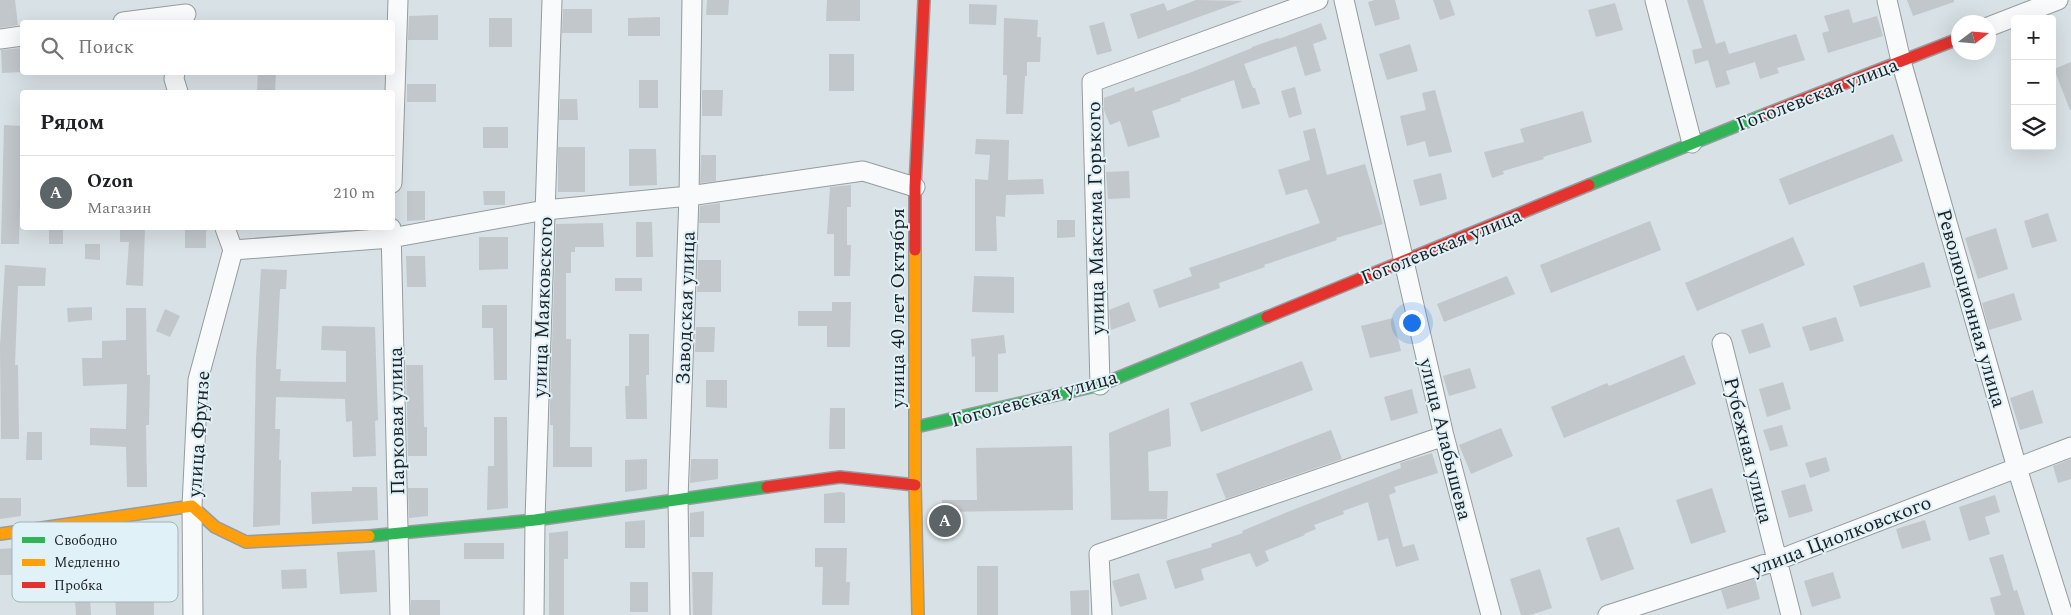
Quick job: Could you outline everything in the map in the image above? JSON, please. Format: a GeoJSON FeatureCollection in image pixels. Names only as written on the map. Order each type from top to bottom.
{"type":"FeatureCollection","features":[{"type":"Feature","properties":{"kind":"street"},"geometry":{"type":"LineString","coordinates":[[395,92],[398,0]]}},
{"type":"Feature","properties":{"kind":"street","name":"улица Маяковского"},"geometry":{"type":"LineString","coordinates":[[534,615],[544,210],[552,0]]}},
{"type":"Feature","properties":{"kind":"street","name":"Заводская улица"},"geometry":{"type":"LineString","coordinates":[[680,615],[678,499],[690,196],[692,0]]}},
{"type":"Feature","properties":{"kind":"street","name":"улица 40 лет Октября"},"geometry":{"type":"LineString","coordinates":[[918,615],[915,485],[915,187],[924,0]]}},
{"type":"Feature","properties":{"kind":"street","name":"улица Максима Горького"},"geometry":{"type":"LineString","coordinates":[[1100,384],[1092,82],[1318,0]]}},
{"type":"Feature","properties":{"kind":"street","name":"улица Алабышева"},"geometry":{"type":"LineString","coordinates":[[1344,0],[1444,436],[1491,615]]}},
{"type":"Feature","properties":{"kind":"street"},"geometry":{"type":"LineString","coordinates":[[1655,0],[1692,144]]}},
{"type":"Feature","properties":{"kind":"street","name":"Революционная улица"},"geometry":{"type":"LineString","coordinates":[[1887,0],[1901,61],[2017,468],[2063,615]]}},
{"type":"Feature","properties":{"kind":"street"},"geometry":{"type":"LineString","coordinates":[[1996,24],[2058,0]]}},
{"type":"Feature","properties":{"kind":"street"},"geometry":{"type":"LineString","coordinates":[[135,20],[185,12]]}},
{"type":"Feature","properties":{"kind":"street"},"geometry":{"type":"LineString","coordinates":[[0,40],[20,36]]}},
{"type":"Feature","properties":{"kind":"street","name":"Гоголевская улица"},"geometry":{"type":"LineString","coordinates":[[916,428],[1100,384],[1692,144],[1951,42]]}},
{"type":"Feature","properties":{"kind":"street"},"geometry":{"type":"LineString","coordinates":[[175,75],[177,90]]}},
{"type":"Feature","properties":{"kind":"street"},"geometry":{"type":"LineString","coordinates":[[227,230],[233,250],[391,233],[544,210],[690,196],[863,171],[915,187]]}},
{"type":"Feature","properties":{"kind":"street","name":"Парковая улица"},"geometry":{"type":"LineString","coordinates":[[391,233],[400,615]]}},
{"type":"Feature","properties":{"kind":"street","name":"улица Фрунзе"},"geometry":{"type":"LineString","coordinates":[[193,615],[192,506],[198,380],[233,250]]}},
{"type":"Feature","properties":{"kind":"street","name":"Рубежная улица"},"geometry":{"type":"LineString","coordinates":[[1722,344],[1791,615]]}},
{"type":"Feature","properties":{"kind":"street"},"geometry":{"type":"LineString","coordinates":[[1102,615],[1099,554],[1444,436]]}},
{"type":"Feature","properties":{"kind":"street","name":"улица Циолковского"},"geometry":{"type":"LineString","coordinates":[[1608,615],[1778,560],[2071,447]]}},
{"type":"Feature","properties":{"kind":"street"},"geometry":{"type":"LineString","coordinates":[[82,522],[192,506],[215,527],[246,542],[398,534],[535,520],[840,477],[915,485]]}},
{"type":"Feature","properties":{"kind":"building"},"geometry":{"type":"Polygon","coordinates":[[[0,0],[15,0],[18,25],[0,28],[0,0]]]}},
{"type":"Feature","properties":{"kind":"building"},"geometry":{"type":"Polygon","coordinates":[[[707,0],[729,0],[728,15],[706,15],[707,0]]]}},
{"type":"Feature","properties":{"kind":"building"},"geometry":{"type":"Polygon","coordinates":[[[827,0],[860,0],[860,21],[826,21],[827,0]]]}},
{"type":"Feature","properties":{"kind":"building"},"geometry":{"type":"Polygon","coordinates":[[[1196,0],[1243,1],[1138,39],[1130,14],[1164,3],[1167,11],[1196,0]]]}},
{"type":"Feature","properties":{"kind":"building"},"geometry":{"type":"Polygon","coordinates":[[[1395,0],[1400,19],[1375,26],[1368,2],[1395,0]]]}},
{"type":"Feature","properties":{"kind":"building"},"geometry":{"type":"Polygon","coordinates":[[[1433,0],[1450,0],[1455,15],[1440,20],[1433,0]]]}},
{"type":"Feature","properties":{"kind":"building"},"geometry":{"type":"Polygon","coordinates":[[[1687,0],[1703,0],[1716,44],[1725,41],[1729,54],[1796,34],[1805,60],[1777,68],[1779,73],[1760,79],[1755,62],[1726,71],[1730,84],[1716,88],[1708,60],[1695,64],[1692,50],[1702,48],[1687,0]]]}},
{"type":"Feature","properties":{"kind":"building"},"geometry":{"type":"Polygon","coordinates":[[[1907,0],[1954,0],[1954,2],[1913,16],[1907,0]]]}},
{"type":"Feature","properties":{"kind":"building"},"geometry":{"type":"Polygon","coordinates":[[[1615,3],[1623,30],[1596,37],[1588,10],[1615,3]]]}},
{"type":"Feature","properties":{"kind":"building"},"geometry":{"type":"Polygon","coordinates":[[[969,4],[997,5],[996,25],[969,24],[969,4]]]}},
{"type":"Feature","properties":{"kind":"building"},"geometry":{"type":"Polygon","coordinates":[[[563,9],[592,9],[592,33],[562,33],[563,9]]]}},
{"type":"Feature","properties":{"kind":"building"},"geometry":{"type":"Polygon","coordinates":[[[1849,9],[1853,23],[1877,16],[1883,36],[1828,53],[1822,33],[1829,31],[1824,16],[1849,9]]]}},
{"type":"Feature","properties":{"kind":"building"},"geometry":{"type":"Polygon","coordinates":[[[438,15],[438,40],[408,40],[409,16],[438,15]]]}},
{"type":"Feature","properties":{"kind":"building"},"geometry":{"type":"Polygon","coordinates":[[[660,17],[660,36],[628,36],[628,18],[660,17]]]}},
{"type":"Feature","properties":{"kind":"building"},"geometry":{"type":"Polygon","coordinates":[[[489,18],[512,18],[512,47],[489,47],[489,18]]]}},
{"type":"Feature","properties":{"kind":"building"},"geometry":{"type":"Polygon","coordinates":[[[1004,18],[1038,20],[1037,37],[1041,37],[1040,62],[1027,62],[1023,114],[1006,114],[1007,75],[1003,75],[1004,18]]]}},
{"type":"Feature","properties":{"kind":"building"},"geometry":{"type":"Polygon","coordinates":[[[1104,22],[1112,51],[1097,55],[1089,26],[1104,22]]]}},
{"type":"Feature","properties":{"kind":"building"},"geometry":{"type":"Polygon","coordinates":[[[1321,23],[1327,39],[1313,44],[1321,71],[1305,76],[1296,46],[1244,64],[1260,104],[1242,109],[1234,80],[1152,111],[1160,137],[1128,147],[1120,121],[1110,125],[1104,110],[1104,98],[1134,87],[1135,92],[1321,23]]]}},
{"type":"Feature","properties":{"kind":"building"},"geometry":{"type":"Polygon","coordinates":[[[1410,44],[1418,71],[1387,80],[1379,54],[1410,44]]]}},
{"type":"Feature","properties":{"kind":"building"},"geometry":{"type":"Polygon","coordinates":[[[20,48],[20,72],[2,73],[1,50],[20,48]]]}},
{"type":"Feature","properties":{"kind":"building"},"geometry":{"type":"Polygon","coordinates":[[[829,54],[854,54],[854,91],[829,91],[829,54]]]}},
{"type":"Feature","properties":{"kind":"building"},"geometry":{"type":"Polygon","coordinates":[[[2071,62],[2071,110],[2056,74],[2056,68],[2071,62]]]}},
{"type":"Feature","properties":{"kind":"building"},"geometry":{"type":"Polygon","coordinates":[[[258,75],[276,75],[275,90],[257,90],[258,75]]]}},
{"type":"Feature","properties":{"kind":"building"},"geometry":{"type":"Polygon","coordinates":[[[639,80],[658,80],[658,108],[639,108],[639,80]]]}},
{"type":"Feature","properties":{"kind":"building"},"geometry":{"type":"Polygon","coordinates":[[[407,84],[436,84],[436,102],[407,102],[407,84]]]}},
{"type":"Feature","properties":{"kind":"building"},"geometry":{"type":"Polygon","coordinates":[[[1295,87],[1302,114],[1289,118],[1281,91],[1295,87]]]}},
{"type":"Feature","properties":{"kind":"building"},"geometry":{"type":"Polygon","coordinates":[[[702,90],[723,90],[722,116],[702,116],[702,90]]]}},
{"type":"Feature","properties":{"kind":"building"},"geometry":{"type":"Polygon","coordinates":[[[1435,90],[1452,152],[1429,157],[1425,141],[1407,146],[1400,116],[1426,110],[1422,93],[1435,90]]]}},
{"type":"Feature","properties":{"kind":"building"},"geometry":{"type":"Polygon","coordinates":[[[560,99],[577,99],[578,120],[559,120],[560,99]]]}},
{"type":"Feature","properties":{"kind":"building"},"geometry":{"type":"Polygon","coordinates":[[[1583,111],[1592,142],[1503,171],[1504,174],[1492,178],[1484,152],[1524,142],[1520,129],[1583,111]]]}},
{"type":"Feature","properties":{"kind":"building"},"geometry":{"type":"Polygon","coordinates":[[[4,125],[20,126],[19,244],[1,244],[4,125]]]}},
{"type":"Feature","properties":{"kind":"building"},"geometry":{"type":"Polygon","coordinates":[[[483,127],[508,127],[508,148],[483,148],[483,127]]]}},
{"type":"Feature","properties":{"kind":"building"},"geometry":{"type":"Polygon","coordinates":[[[1315,128],[1327,175],[1365,164],[1383,224],[1336,238],[1337,240],[1264,265],[1265,267],[1219,283],[1220,288],[1159,308],[1153,290],[1192,276],[1189,268],[1320,223],[1307,189],[1286,195],[1278,170],[1310,160],[1303,131],[1315,128]]]}},
{"type":"Feature","properties":{"kind":"building"},"geometry":{"type":"Polygon","coordinates":[[[1893,134],[1903,161],[1789,205],[1779,179],[1893,134]]]}},
{"type":"Feature","properties":{"kind":"building"},"geometry":{"type":"Polygon","coordinates":[[[976,139],[1009,140],[1008,180],[1043,179],[1044,194],[1006,195],[1005,217],[996,216],[997,251],[975,251],[975,179],[988,180],[990,155],[975,154],[976,139]]]}},
{"type":"Feature","properties":{"kind":"building"},"geometry":{"type":"Polygon","coordinates":[[[558,147],[585,147],[585,192],[558,192],[558,147]]]}},
{"type":"Feature","properties":{"kind":"building"},"geometry":{"type":"Polygon","coordinates":[[[629,149],[656,149],[657,185],[629,186],[629,149]]]}},
{"type":"Feature","properties":{"kind":"building"},"geometry":{"type":"Polygon","coordinates":[[[701,155],[716,155],[716,181],[700,183],[701,155]]]}},
{"type":"Feature","properties":{"kind":"building"},"geometry":{"type":"Polygon","coordinates":[[[1129,171],[1130,198],[1108,199],[1106,172],[1129,171]]]}},
{"type":"Feature","properties":{"kind":"building"},"geometry":{"type":"Polygon","coordinates":[[[1441,173],[1447,199],[1420,206],[1413,180],[1441,173]]]}},
{"type":"Feature","properties":{"kind":"building"},"geometry":{"type":"Polygon","coordinates":[[[851,185],[851,207],[847,207],[847,245],[851,245],[850,276],[834,276],[834,234],[827,234],[830,187],[851,185]]]}},
{"type":"Feature","properties":{"kind":"building"},"geometry":{"type":"Polygon","coordinates":[[[407,191],[425,191],[425,220],[407,221],[407,191]]]}},
{"type":"Feature","properties":{"kind":"building"},"geometry":{"type":"Polygon","coordinates":[[[483,191],[505,191],[505,205],[484,205],[483,191]]]}},
{"type":"Feature","properties":{"kind":"building"},"geometry":{"type":"Polygon","coordinates":[[[720,203],[720,223],[699,223],[700,206],[720,203]]]}},
{"type":"Feature","properties":{"kind":"building"},"geometry":{"type":"Polygon","coordinates":[[[2048,213],[2057,241],[2032,248],[2024,221],[2048,213]]]}},
{"type":"Feature","properties":{"kind":"building"},"geometry":{"type":"Polygon","coordinates":[[[1057,220],[1075,220],[1075,237],[1057,238],[1057,220]]]}},
{"type":"Feature","properties":{"kind":"building"},"geometry":{"type":"Polygon","coordinates":[[[1650,221],[1661,250],[1551,293],[1540,265],[1650,221]]]}},
{"type":"Feature","properties":{"kind":"building"},"geometry":{"type":"Polygon","coordinates":[[[636,222],[652,222],[653,257],[636,257],[636,222]]]}},
{"type":"Feature","properties":{"kind":"building"},"geometry":{"type":"Polygon","coordinates":[[[603,223],[604,247],[575,247],[575,252],[571,252],[571,273],[566,273],[566,339],[571,339],[570,447],[592,447],[592,467],[553,467],[553,425],[550,425],[550,406],[556,224],[603,223]]]}},
{"type":"Feature","properties":{"kind":"building"},"geometry":{"type":"Polygon","coordinates":[[[1996,228],[2008,269],[1978,279],[1965,238],[1996,228]]]}},
{"type":"Feature","properties":{"kind":"building"},"geometry":{"type":"Polygon","coordinates":[[[49,230],[63,230],[63,244],[49,244],[49,230]]]}},
{"type":"Feature","properties":{"kind":"building"},"geometry":{"type":"Polygon","coordinates":[[[120,230],[145,230],[143,286],[126,285],[129,242],[120,242],[120,230]]]}},
{"type":"Feature","properties":{"kind":"building"},"geometry":{"type":"Polygon","coordinates":[[[185,230],[206,230],[206,248],[185,248],[185,230]]]}},
{"type":"Feature","properties":{"kind":"building"},"geometry":{"type":"Polygon","coordinates":[[[479,237],[508,237],[508,269],[479,270],[479,237]]]}},
{"type":"Feature","properties":{"kind":"building"},"geometry":{"type":"Polygon","coordinates":[[[1793,237],[1805,265],[1697,311],[1685,283],[1793,237]]]}},
{"type":"Feature","properties":{"kind":"building"},"geometry":{"type":"Polygon","coordinates":[[[85,244],[100,244],[100,260],[85,259],[85,244]]]}},
{"type":"Feature","properties":{"kind":"building"},"geometry":{"type":"Polygon","coordinates":[[[406,256],[425,256],[426,287],[407,287],[406,256]]]}},
{"type":"Feature","properties":{"kind":"building"},"geometry":{"type":"Polygon","coordinates":[[[698,260],[721,260],[721,292],[697,292],[698,260]]]}},
{"type":"Feature","properties":{"kind":"building"},"geometry":{"type":"Polygon","coordinates":[[[1924,262],[1931,287],[1860,307],[1853,286],[1924,262]]]}},
{"type":"Feature","properties":{"kind":"building"},"geometry":{"type":"Polygon","coordinates":[[[5,265],[46,268],[45,286],[18,286],[15,365],[18,365],[19,439],[1,439],[0,346],[5,265]]]}},
{"type":"Feature","properties":{"kind":"building"},"geometry":{"type":"Polygon","coordinates":[[[261,269],[287,270],[286,289],[280,289],[276,369],[281,369],[280,381],[346,382],[346,351],[321,350],[322,326],[375,327],[378,420],[375,421],[376,456],[353,457],[352,421],[346,422],[345,399],[276,397],[275,429],[280,429],[279,460],[281,460],[280,525],[253,527],[256,358],[261,269]]]}},
{"type":"Feature","properties":{"kind":"building"},"geometry":{"type":"Polygon","coordinates":[[[974,276],[1014,277],[1014,313],[972,312],[974,276]]]}},
{"type":"Feature","properties":{"kind":"building"},"geometry":{"type":"Polygon","coordinates":[[[1507,276],[1515,294],[1444,322],[1437,304],[1507,276]]]}},
{"type":"Feature","properties":{"kind":"building"},"geometry":{"type":"Polygon","coordinates":[[[615,278],[642,278],[642,291],[615,291],[615,278]]]}},
{"type":"Feature","properties":{"kind":"building"},"geometry":{"type":"Polygon","coordinates":[[[2014,293],[2022,320],[1989,330],[1982,303],[2014,293]]]}},
{"type":"Feature","properties":{"kind":"building"},"geometry":{"type":"Polygon","coordinates":[[[832,302],[851,302],[850,347],[827,347],[827,326],[798,326],[798,311],[832,311],[832,302]]]}},
{"type":"Feature","properties":{"kind":"building"},"geometry":{"type":"Polygon","coordinates":[[[1129,302],[1136,321],[1111,330],[1109,310],[1129,302]]]}},
{"type":"Feature","properties":{"kind":"building"},"geometry":{"type":"Polygon","coordinates":[[[482,305],[507,305],[507,380],[494,380],[493,328],[482,328],[482,305]]]}},
{"type":"Feature","properties":{"kind":"building"},"geometry":{"type":"Polygon","coordinates":[[[92,307],[92,320],[68,322],[67,308],[92,307]]]}},
{"type":"Feature","properties":{"kind":"building"},"geometry":{"type":"Polygon","coordinates":[[[126,308],[146,308],[147,375],[150,375],[149,425],[146,425],[147,487],[127,487],[126,447],[90,445],[90,428],[126,429],[127,384],[83,386],[82,358],[102,358],[102,341],[126,340],[126,308]]]}},
{"type":"Feature","properties":{"kind":"building"},"geometry":{"type":"Polygon","coordinates":[[[165,309],[180,316],[170,337],[156,331],[165,309]]]}},
{"type":"Feature","properties":{"kind":"building"},"geometry":{"type":"Polygon","coordinates":[[[1836,317],[1844,341],[1810,351],[1802,327],[1836,317]]]}},
{"type":"Feature","properties":{"kind":"building"},"geometry":{"type":"Polygon","coordinates":[[[1393,318],[1401,351],[1370,358],[1361,326],[1393,318]]]}},
{"type":"Feature","properties":{"kind":"building"},"geometry":{"type":"Polygon","coordinates":[[[1763,323],[1771,347],[1749,354],[1741,330],[1763,323]]]}},
{"type":"Feature","properties":{"kind":"building"},"geometry":{"type":"Polygon","coordinates":[[[696,327],[715,327],[714,352],[695,352],[696,327]]]}},
{"type":"Feature","properties":{"kind":"building"},"geometry":{"type":"Polygon","coordinates":[[[629,334],[649,334],[649,375],[646,375],[647,419],[626,419],[625,386],[629,386],[629,334]]]}},
{"type":"Feature","properties":{"kind":"building"},"geometry":{"type":"Polygon","coordinates":[[[1004,335],[1006,353],[998,354],[998,392],[975,392],[975,356],[972,357],[971,339],[1004,335]]]}},
{"type":"Feature","properties":{"kind":"building"},"geometry":{"type":"Polygon","coordinates":[[[1684,355],[1696,384],[1564,438],[1551,407],[1607,383],[1609,386],[1684,355]]]}},
{"type":"Feature","properties":{"kind":"building"},"geometry":{"type":"Polygon","coordinates":[[[1302,361],[1313,390],[1201,432],[1190,403],[1302,361]]]}},
{"type":"Feature","properties":{"kind":"building"},"geometry":{"type":"Polygon","coordinates":[[[406,365],[423,365],[424,427],[427,427],[427,456],[408,456],[406,365]]]}},
{"type":"Feature","properties":{"kind":"building"},"geometry":{"type":"Polygon","coordinates":[[[1470,368],[1476,388],[1449,396],[1443,376],[1470,368]]]}},
{"type":"Feature","properties":{"kind":"building"},"geometry":{"type":"Polygon","coordinates":[[[706,380],[727,380],[727,408],[706,407],[706,380]]]}},
{"type":"Feature","properties":{"kind":"building"},"geometry":{"type":"Polygon","coordinates":[[[1783,382],[1791,409],[1767,417],[1759,389],[1783,382]]]}},
{"type":"Feature","properties":{"kind":"building"},"geometry":{"type":"Polygon","coordinates":[[[1412,389],[1418,413],[1391,421],[1384,397],[1412,389]]]}},
{"type":"Feature","properties":{"kind":"building"},"geometry":{"type":"Polygon","coordinates":[[[2033,390],[2043,423],[2020,430],[2010,398],[2033,390]]]}},
{"type":"Feature","properties":{"kind":"building"},"geometry":{"type":"Polygon","coordinates":[[[830,408],[845,408],[845,449],[829,449],[830,408]]]}},
{"type":"Feature","properties":{"kind":"building"},"geometry":{"type":"Polygon","coordinates":[[[1169,408],[1171,446],[1148,452],[1149,491],[1168,491],[1167,519],[1111,520],[1109,433],[1169,408]]]}},
{"type":"Feature","properties":{"kind":"building"},"geometry":{"type":"Polygon","coordinates":[[[494,417],[507,417],[508,508],[487,510],[488,466],[494,466],[494,417]]]}},
{"type":"Feature","properties":{"kind":"building"},"geometry":{"type":"Polygon","coordinates":[[[1782,425],[1788,446],[1770,451],[1763,430],[1782,425]]]}},
{"type":"Feature","properties":{"kind":"building"},"geometry":{"type":"Polygon","coordinates":[[[1501,428],[1513,456],[1471,474],[1459,445],[1501,428]]]}},
{"type":"Feature","properties":{"kind":"building"},"geometry":{"type":"Polygon","coordinates":[[[1331,430],[1342,459],[1226,499],[1216,474],[1331,430]]]}},
{"type":"Feature","properties":{"kind":"building"},"geometry":{"type":"Polygon","coordinates":[[[27,432],[42,432],[42,460],[26,460],[27,432]]]}},
{"type":"Feature","properties":{"kind":"building"},"geometry":{"type":"Polygon","coordinates":[[[1072,446],[1073,510],[942,512],[942,500],[977,500],[976,448],[1072,446]]]}},
{"type":"Feature","properties":{"kind":"building"},"geometry":{"type":"Polygon","coordinates":[[[1432,453],[1438,473],[1394,487],[1396,492],[1389,495],[1403,547],[1414,544],[1419,560],[1396,567],[1388,538],[1378,541],[1368,502],[1343,511],[1344,514],[1314,525],[1316,529],[1305,535],[1265,551],[1269,561],[1256,567],[1250,553],[1201,569],[1204,580],[1175,589],[1166,561],[1212,547],[1211,544],[1243,533],[1242,531],[1401,468],[1400,463],[1432,453]]]}},
{"type":"Feature","properties":{"kind":"building"},"geometry":{"type":"Polygon","coordinates":[[[1826,457],[1830,471],[1810,478],[1805,463],[1826,457]]]}},
{"type":"Feature","properties":{"kind":"building"},"geometry":{"type":"Polygon","coordinates":[[[647,459],[647,489],[625,492],[625,460],[647,459]]]}},
{"type":"Feature","properties":{"kind":"building"},"geometry":{"type":"Polygon","coordinates":[[[691,459],[718,459],[718,479],[690,483],[691,459]]]}},
{"type":"Feature","properties":{"kind":"building"},"geometry":{"type":"Polygon","coordinates":[[[2071,459],[2071,479],[2058,483],[2053,466],[2071,459]]]}},
{"type":"Feature","properties":{"kind":"building"},"geometry":{"type":"Polygon","coordinates":[[[1805,484],[1813,511],[1789,518],[1781,491],[1805,484]]]}},
{"type":"Feature","properties":{"kind":"building"},"geometry":{"type":"Polygon","coordinates":[[[352,487],[377,487],[378,520],[312,524],[311,492],[352,491],[352,487]]]}},
{"type":"Feature","properties":{"kind":"building"},"geometry":{"type":"Polygon","coordinates":[[[408,488],[428,488],[428,516],[409,518],[408,488]]]}},
{"type":"Feature","properties":{"kind":"building"},"geometry":{"type":"Polygon","coordinates":[[[1712,488],[1726,532],[1691,544],[1676,500],[1712,488]]]}},
{"type":"Feature","properties":{"kind":"building"},"geometry":{"type":"Polygon","coordinates":[[[845,493],[845,523],[824,523],[824,494],[845,493]]]}},
{"type":"Feature","properties":{"kind":"building"},"geometry":{"type":"Polygon","coordinates":[[[1995,495],[2000,512],[1985,517],[1990,534],[1969,541],[1959,507],[1995,495]]]}},
{"type":"Feature","properties":{"kind":"building"},"geometry":{"type":"Polygon","coordinates":[[[0,498],[21,498],[21,516],[0,519],[0,498]]]}},
{"type":"Feature","properties":{"kind":"building"},"geometry":{"type":"Polygon","coordinates":[[[704,511],[704,537],[690,537],[690,513],[704,511]]]}},
{"type":"Feature","properties":{"kind":"building"},"geometry":{"type":"Polygon","coordinates":[[[645,520],[645,548],[625,548],[625,522],[645,520]]]}},
{"type":"Feature","properties":{"kind":"building"},"geometry":{"type":"Polygon","coordinates":[[[1925,520],[1931,540],[1902,549],[1896,529],[1925,520]]]}},
{"type":"Feature","properties":{"kind":"building"},"geometry":{"type":"Polygon","coordinates":[[[1619,527],[1634,569],[1601,581],[1586,538],[1619,527]]]}},
{"type":"Feature","properties":{"kind":"building"},"geometry":{"type":"Polygon","coordinates":[[[568,531],[568,559],[564,559],[564,615],[549,615],[549,533],[568,531]]]}},
{"type":"Feature","properties":{"kind":"building"},"geometry":{"type":"Polygon","coordinates":[[[464,543],[504,543],[504,559],[464,559],[464,543]]]}},
{"type":"Feature","properties":{"kind":"building"},"geometry":{"type":"Polygon","coordinates":[[[12,548],[12,575],[0,575],[0,549],[12,548]]]}},
{"type":"Feature","properties":{"kind":"building"},"geometry":{"type":"Polygon","coordinates":[[[815,548],[847,548],[846,582],[850,582],[849,605],[822,605],[823,567],[815,567],[815,548]]]}},
{"type":"Feature","properties":{"kind":"building"},"geometry":{"type":"Polygon","coordinates":[[[375,550],[377,592],[340,594],[337,552],[375,550]]]}},
{"type":"Feature","properties":{"kind":"building"},"geometry":{"type":"Polygon","coordinates":[[[2003,554],[2014,591],[2017,590],[2025,615],[1995,615],[1990,598],[2001,595],[1989,558],[2003,554]]]}},
{"type":"Feature","properties":{"kind":"building"},"geometry":{"type":"Polygon","coordinates":[[[977,566],[998,566],[998,615],[977,615],[977,566]]]}},
{"type":"Feature","properties":{"kind":"building"},"geometry":{"type":"Polygon","coordinates":[[[306,569],[307,588],[282,589],[281,570],[306,569]]]}},
{"type":"Feature","properties":{"kind":"building"},"geometry":{"type":"Polygon","coordinates":[[[1540,569],[1552,608],[1530,615],[1521,615],[1510,579],[1540,569]]]}},
{"type":"Feature","properties":{"kind":"building"},"geometry":{"type":"Polygon","coordinates":[[[692,572],[713,572],[712,615],[693,615],[692,572]]]}},
{"type":"Feature","properties":{"kind":"building"},"geometry":{"type":"Polygon","coordinates":[[[1833,572],[1841,598],[1812,607],[1804,581],[1833,572]]]}},
{"type":"Feature","properties":{"kind":"building"},"geometry":{"type":"Polygon","coordinates":[[[1139,573],[1147,599],[1120,607],[1112,581],[1139,573]]]}},
{"type":"Feature","properties":{"kind":"building"},"geometry":{"type":"Polygon","coordinates":[[[1755,579],[1760,599],[1727,609],[1721,590],[1755,579]]]}},
{"type":"Feature","properties":{"kind":"building"},"geometry":{"type":"Polygon","coordinates":[[[630,582],[648,582],[648,612],[630,612],[630,582]]]}},
{"type":"Feature","properties":{"kind":"building"},"geometry":{"type":"Polygon","coordinates":[[[1089,590],[1089,615],[1071,615],[1070,591],[1089,590]]]}},
{"type":"Feature","properties":{"kind":"building"},"geometry":{"type":"Polygon","coordinates":[[[411,600],[440,600],[440,615],[411,615],[411,600]]]}},
{"type":"Feature","properties":{"kind":"building"},"geometry":{"type":"Polygon","coordinates":[[[75,602],[90,602],[91,615],[76,615],[75,602]]]}},
{"type":"Feature","properties":{"kind":"building"},"geometry":{"type":"Polygon","coordinates":[[[115,602],[154,602],[154,615],[116,615],[115,602]]]}},
{"type":"Feature","properties":{"kind":"traffic: fast"},"geometry":{"type":"LineString","coordinates":[[1589,185],[1766,114]]}},
{"type":"Feature","properties":{"kind":"traffic: fast"},"geometry":{"type":"LineString","coordinates":[[916,427],[1100,385],[1267,317]]}},
{"type":"Feature","properties":{"kind":"traffic: fast"},"geometry":{"type":"LineString","coordinates":[[369,536],[535,520],[767,487]]}},
{"type":"Feature","properties":{"kind":"traffic: slow"},"geometry":{"type":"LineString","coordinates":[[915,250],[915,485],[918,615]]}},
{"type":"Feature","properties":{"kind":"traffic: slow"},"geometry":{"type":"LineString","coordinates":[[82,522],[192,506],[215,527],[246,542],[369,536]]}},
{"type":"Feature","properties":{"kind":"traffic: slow"},"geometry":{"type":"LineString","coordinates":[[0,534],[12,532]]}},
{"type":"Feature","properties":{"kind":"traffic: jam"},"geometry":{"type":"LineString","coordinates":[[915,250],[915,187],[924,0]]}},
{"type":"Feature","properties":{"kind":"traffic: jam"},"geometry":{"type":"LineString","coordinates":[[1766,114],[1951,42]]}},
{"type":"Feature","properties":{"kind":"traffic: jam"},"geometry":{"type":"LineString","coordinates":[[1267,317],[1589,185]]}},
{"type":"Feature","properties":{"kind":"traffic: jam"},"geometry":{"type":"LineString","coordinates":[[767,487],[840,477],[915,485]]}},
{"type":"Feature","properties":{"kind":"place","name":"Ozon"},"geometry":{"type":"Point","coordinates":[945,521]}}]}
